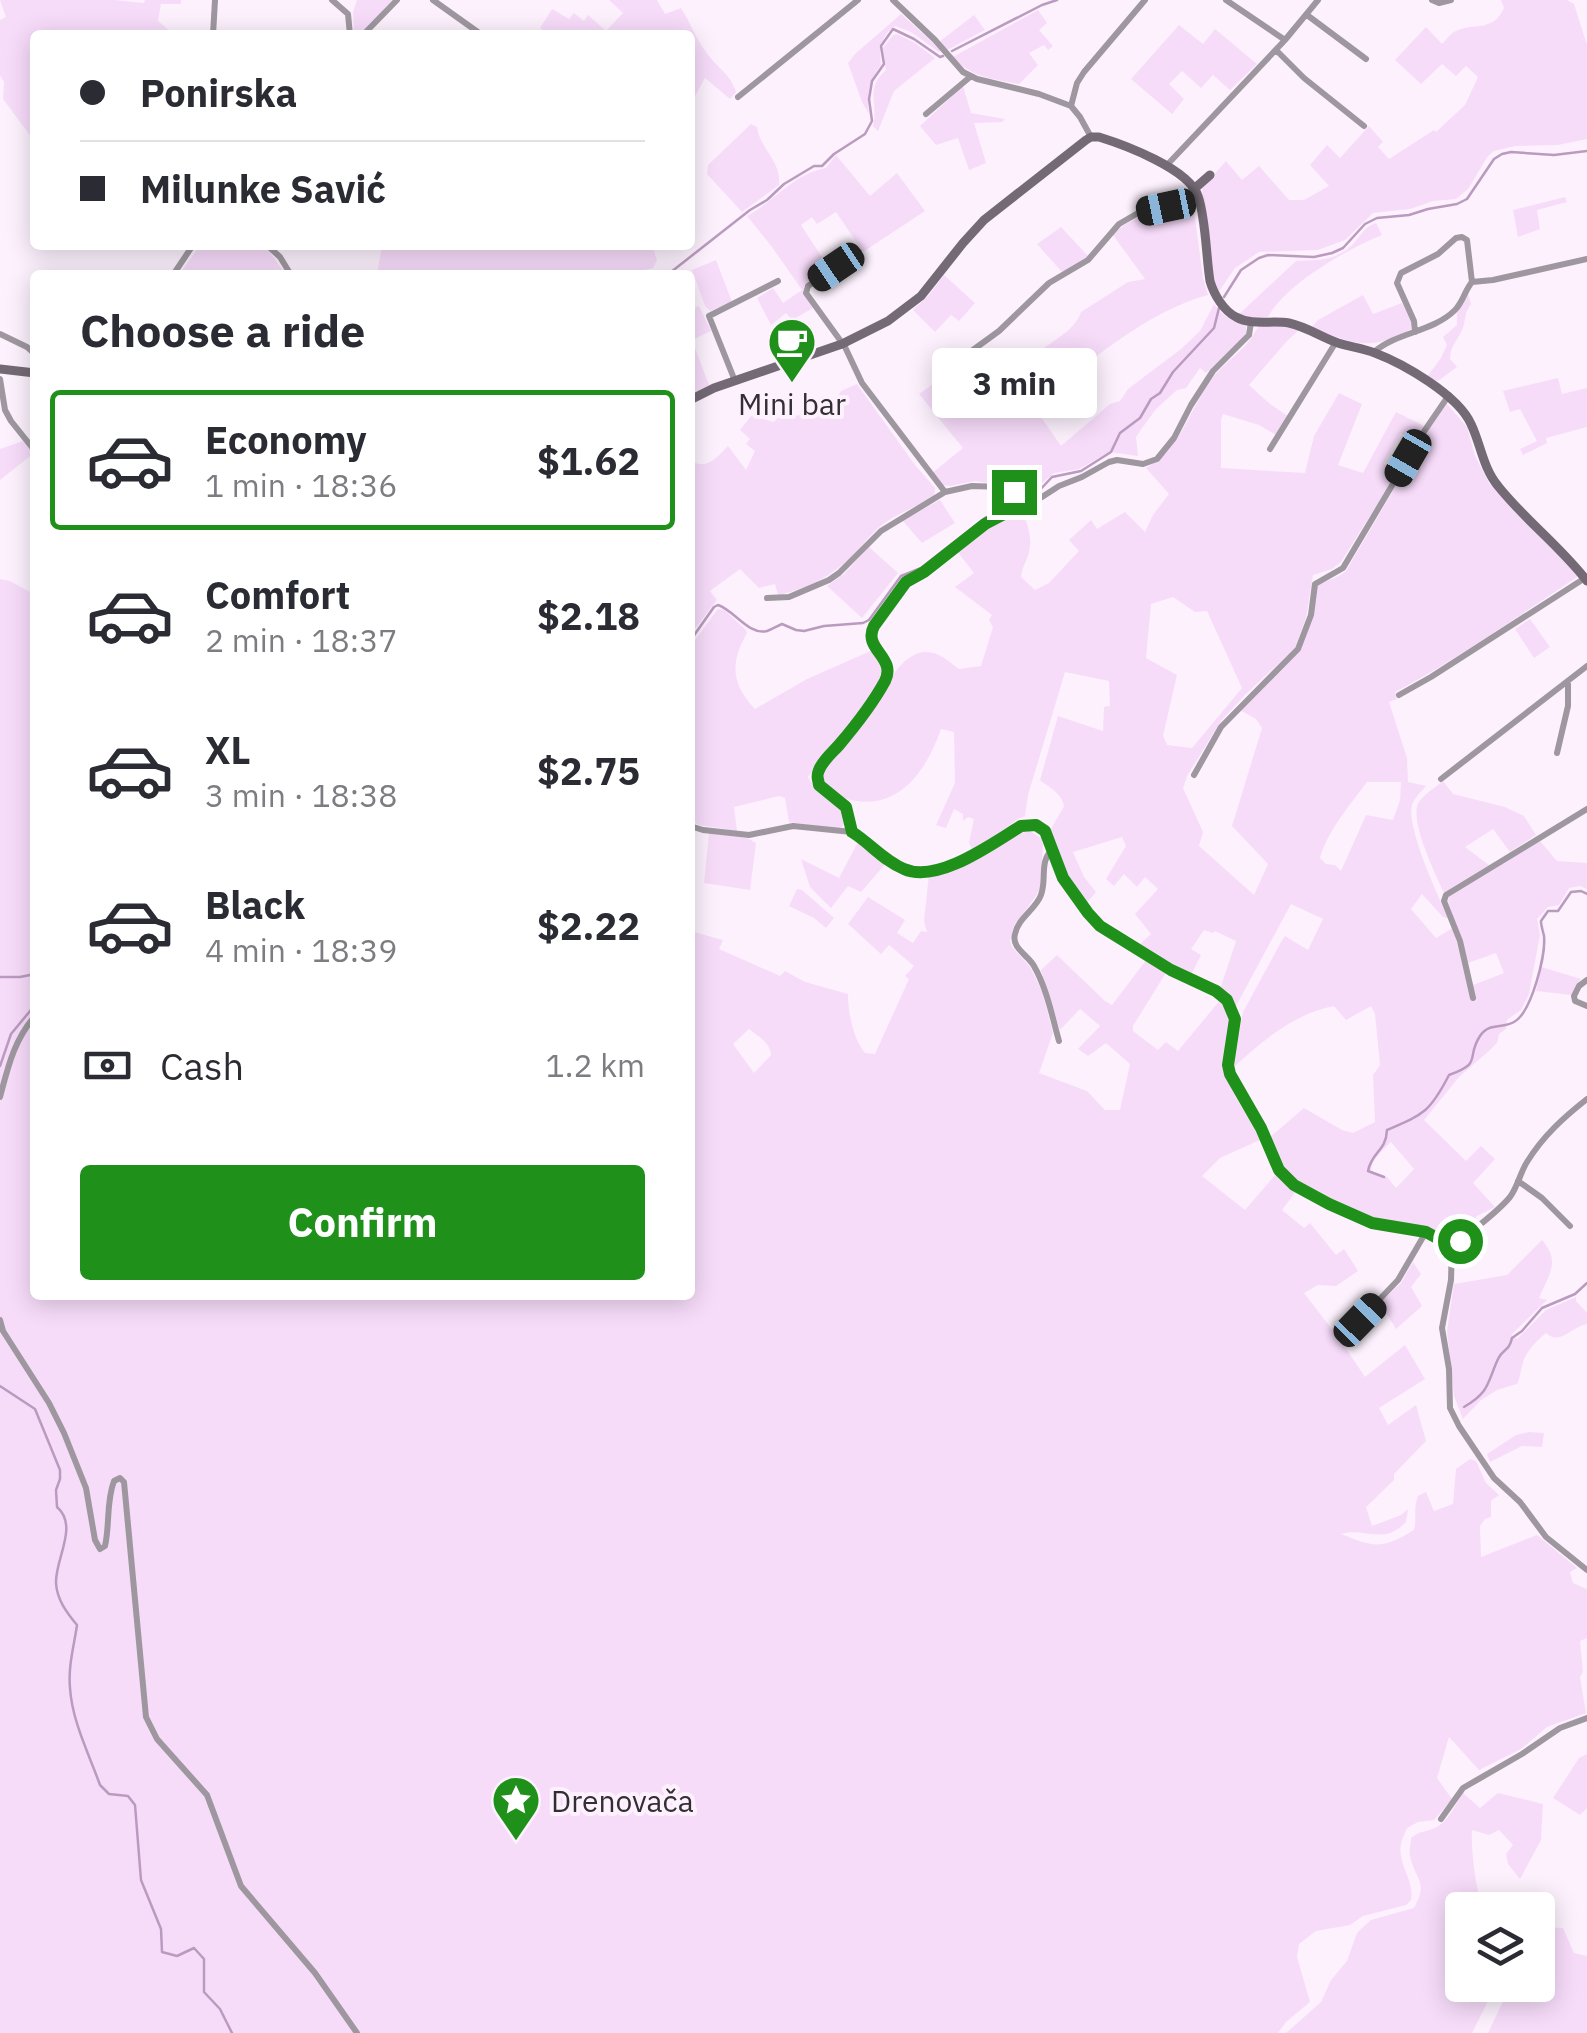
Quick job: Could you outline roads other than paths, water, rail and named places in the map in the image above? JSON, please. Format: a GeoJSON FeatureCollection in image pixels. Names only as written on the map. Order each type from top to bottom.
{"type":"FeatureCollection","features":[{"type":"Feature","properties":{"kind":"street"},"geometry":{"type":"LineString","coordinates":[[214,30],[215,0]]}},
{"type":"Feature","properties":{"kind":"street"},"geometry":{"type":"LineString","coordinates":[[332,0],[348,9],[350,30]]}},
{"type":"Feature","properties":{"kind":"street"},"geometry":{"type":"LineString","coordinates":[[368,30],[397,0]]}},
{"type":"Feature","properties":{"kind":"street"},"geometry":{"type":"LineString","coordinates":[[433,0],[477,30]]}},
{"type":"Feature","properties":{"kind":"street"},"geometry":{"type":"LineString","coordinates":[[738,97],[858,0]]}},
{"type":"Feature","properties":{"kind":"street"},"geometry":{"type":"LineString","coordinates":[[893,0],[970,77],[1072,106],[1091,136]]}},
{"type":"Feature","properties":{"kind":"street"},"geometry":{"type":"LineString","coordinates":[[1072,106],[1084,72],[1145,0]]}},
{"type":"Feature","properties":{"kind":"street"},"geometry":{"type":"LineString","coordinates":[[1226,0],[1285,40]]}},
{"type":"Feature","properties":{"kind":"street"},"geometry":{"type":"LineString","coordinates":[[1167,165],[1318,0]]}},
{"type":"Feature","properties":{"kind":"street"},"geometry":{"type":"LineString","coordinates":[[1432,0],[1451,0]]}},
{"type":"Feature","properties":{"kind":"street"},"geometry":{"type":"LineString","coordinates":[[1307,15],[1366,59]]}},
{"type":"Feature","properties":{"kind":"street"},"geometry":{"type":"LineString","coordinates":[[1276,50],[1364,126]]}},
{"type":"Feature","properties":{"kind":"street"},"geometry":{"type":"LineString","coordinates":[[926,114],[970,77]]}},
{"type":"Feature","properties":{"kind":"street"},"geometry":{"type":"LineString","coordinates":[[695,398],[877,328],[914,303],[984,220],[1008,199],[1091,136],[1104,138],[1167,165],[1194,188],[1210,281],[1232,315],[1252,322],[1291,324],[1374,352],[1449,395],[1471,423],[1486,467],[1498,486],[1586,579],[1399,695]]}},
{"type":"Feature","properties":{"kind":"street"},"geometry":{"type":"LineString","coordinates":[[944,371],[999,330],[1049,283],[1088,260],[1119,224],[1138,214],[1179,204],[1210,175]]}},
{"type":"Feature","properties":{"kind":"street"},"geometry":{"type":"LineString","coordinates":[[1374,352],[1386,344],[1415,332],[1454,311],[1472,282],[1467,240],[1462,237],[1399,275],[1397,283],[1414,320],[1415,332]]}},
{"type":"Feature","properties":{"kind":"street"},"geometry":{"type":"LineString","coordinates":[[272,250],[287,270]]}},
{"type":"Feature","properties":{"kind":"street"},"geometry":{"type":"LineString","coordinates":[[859,252],[806,290],[842,344],[857,376],[945,492]]}},
{"type":"Feature","properties":{"kind":"street"},"geometry":{"type":"LineString","coordinates":[[1472,282],[1587,259]]}},
{"type":"Feature","properties":{"kind":"street"},"geometry":{"type":"LineString","coordinates":[[735,380],[710,316],[778,281]]}},
{"type":"Feature","properties":{"kind":"street"},"geometry":{"type":"LineString","coordinates":[[852,832],[846,807],[821,788],[818,776],[823,762],[869,708],[888,674],[886,660],[872,643],[872,629],[903,585],[1018,498],[1042,497],[1110,462],[1143,464],[1157,458],[1174,438],[1213,371],[1249,335],[1252,322]]}},
{"type":"Feature","properties":{"kind":"street"},"geometry":{"type":"LineString","coordinates":[[0,334],[30,349]]}},
{"type":"Feature","properties":{"kind":"street"},"geometry":{"type":"LineString","coordinates":[[1270,449],[1336,342]]}},
{"type":"Feature","properties":{"kind":"street"},"geometry":{"type":"LineString","coordinates":[[0,369],[30,372]]}},
{"type":"Feature","properties":{"kind":"street"},"geometry":{"type":"LineString","coordinates":[[0,378],[3,414],[30,445]]}},
{"type":"Feature","properties":{"kind":"street"},"geometry":{"type":"LineString","coordinates":[[1194,775],[1221,727],[1298,649],[1311,615],[1315,584],[1343,568],[1424,430],[1449,395]]}},
{"type":"Feature","properties":{"kind":"street"},"geometry":{"type":"LineString","coordinates":[[767,598],[789,597],[829,580],[881,532],[945,492],[982,486],[1003,488],[1018,498]]}},
{"type":"Feature","properties":{"kind":"street"},"geometry":{"type":"LineString","coordinates":[[1441,779],[1587,666]]}},
{"type":"Feature","properties":{"kind":"street"},"geometry":{"type":"LineString","coordinates":[[1556,753],[1568,706],[1568,681]]}},
{"type":"Feature","properties":{"kind":"street"},"geometry":{"type":"LineString","coordinates":[[1473,998],[1445,896],[1587,809]]}},
{"type":"Feature","properties":{"kind":"street"},"geometry":{"type":"LineString","coordinates":[[695,828],[749,835],[793,826],[852,832],[899,867],[920,873],[979,854],[1021,826],[1040,827],[1063,878],[1100,926],[1171,970],[1216,991],[1229,1003],[1235,1019],[1230,1074],[1261,1128],[1279,1170],[1304,1191],[1372,1223],[1426,1232],[1457,1244],[1512,1195],[1526,1163],[1544,1138],[1587,1099]]}},
{"type":"Feature","properties":{"kind":"street"},"geometry":{"type":"LineString","coordinates":[[1052,850],[1045,858],[1041,894],[1018,927],[1014,940],[1036,970],[1059,1041]]}},
{"type":"Feature","properties":{"kind":"street"},"geometry":{"type":"LineString","coordinates":[[1587,980],[1574,996],[1575,1001],[1587,1006]]}},
{"type":"Feature","properties":{"kind":"street"},"geometry":{"type":"LineString","coordinates":[[0,1097],[10,1058],[30,1022]]}},
{"type":"Feature","properties":{"kind":"street"},"geometry":{"type":"LineString","coordinates":[[1518,1182],[1542,1198],[1570,1226]]}},
{"type":"Feature","properties":{"kind":"street"},"geometry":{"type":"LineString","coordinates":[[1360,1320],[1398,1280],[1426,1232]]}},
{"type":"Feature","properties":{"kind":"street"},"geometry":{"type":"LineString","coordinates":[[1452,1245],[1442,1328],[1450,1408],[1494,1478],[1520,1502],[1546,1537],[1587,1570]]}},
{"type":"Feature","properties":{"kind":"street"},"geometry":{"type":"LineString","coordinates":[[0,1320],[64,1432],[86,1488],[100,1549],[107,1536],[110,1492],[116,1479],[124,1482],[146,1717],[157,1740],[207,1795],[241,1886],[316,1974],[357,2033]]}},
{"type":"Feature","properties":{"kind":"street"},"geometry":{"type":"LineString","coordinates":[[1441,1819],[1463,1788],[1560,1728],[1587,1718]]}},
{"type":"Feature","properties":{"kind":"waterway"},"geometry":{"type":"LineString","coordinates":[[952,51],[1057,0]]}},
{"type":"Feature","properties":{"kind":"waterway"},"geometry":{"type":"LineString","coordinates":[[674,270],[784,184],[814,166],[822,166],[865,134],[872,121],[872,81],[884,64],[881,46],[893,29],[943,56]]}},
{"type":"Feature","properties":{"kind":"waterway","name":"Drenovača"},"geometry":{"type":"LineString","coordinates":[[1224,297],[1241,270],[1259,258],[1332,253],[1377,218],[1409,215],[1467,199],[1494,159],[1502,154],[1587,151]]}},
{"type":"Feature","properties":{"kind":"waterway","name":"Drenovača"},"geometry":{"type":"LineString","coordinates":[[1017,492],[1038,492],[1052,477],[1081,471],[1111,452],[1120,433],[1140,418],[1173,372],[1214,328],[1220,304]]}},
{"type":"Feature","properties":{"kind":"waterway","name":"Drenovača"},"geometry":{"type":"LineString","coordinates":[[695,634],[718,605],[760,632],[782,624],[804,631],[863,623],[901,576],[921,568],[985,518],[1008,508],[1014,499]]}},
{"type":"Feature","properties":{"kind":"waterway"},"geometry":{"type":"LineString","coordinates":[[1384,1177],[1368,1171],[1387,1130],[1431,1104],[1449,1075],[1470,1063],[1484,1032],[1520,1017],[1540,970],[1544,945],[1541,921],[1548,911],[1558,911],[1571,892],[1587,894]]}},
{"type":"Feature","properties":{"kind":"waterway","name":"Drenovača"},"geometry":{"type":"LineString","coordinates":[[0,977],[30,975]]}},
{"type":"Feature","properties":{"kind":"waterway"},"geometry":{"type":"LineString","coordinates":[[0,1066],[11,1034],[30,1011]]}},
{"type":"Feature","properties":{"kind":"waterway"},"geometry":{"type":"LineString","coordinates":[[1464,1407],[1483,1392],[1512,1338],[1542,1308],[1575,1294],[1587,1283]]}},
{"type":"Feature","properties":{"kind":"waterway"},"geometry":{"type":"LineString","coordinates":[[0,1386],[35,1409],[60,1470],[57,1507],[63,1515],[66,1533],[56,1583],[60,1601],[77,1625],[70,1680],[71,1700],[82,1737],[100,1785],[109,1794],[128,1796],[135,1805],[141,1880],[161,1929],[162,1952],[177,1956],[194,1948],[204,1959],[204,1992],[220,2009],[232,2033]]}},
{"type":"Feature","properties":{"kind":"place","name":"Mini bar"},"geometry":{"type":"Point","coordinates":[792,384]}},
{"type":"Feature","properties":{"kind":"place","name":"Drenovača"},"geometry":{"type":"Point","coordinates":[516,1842]}}]}
